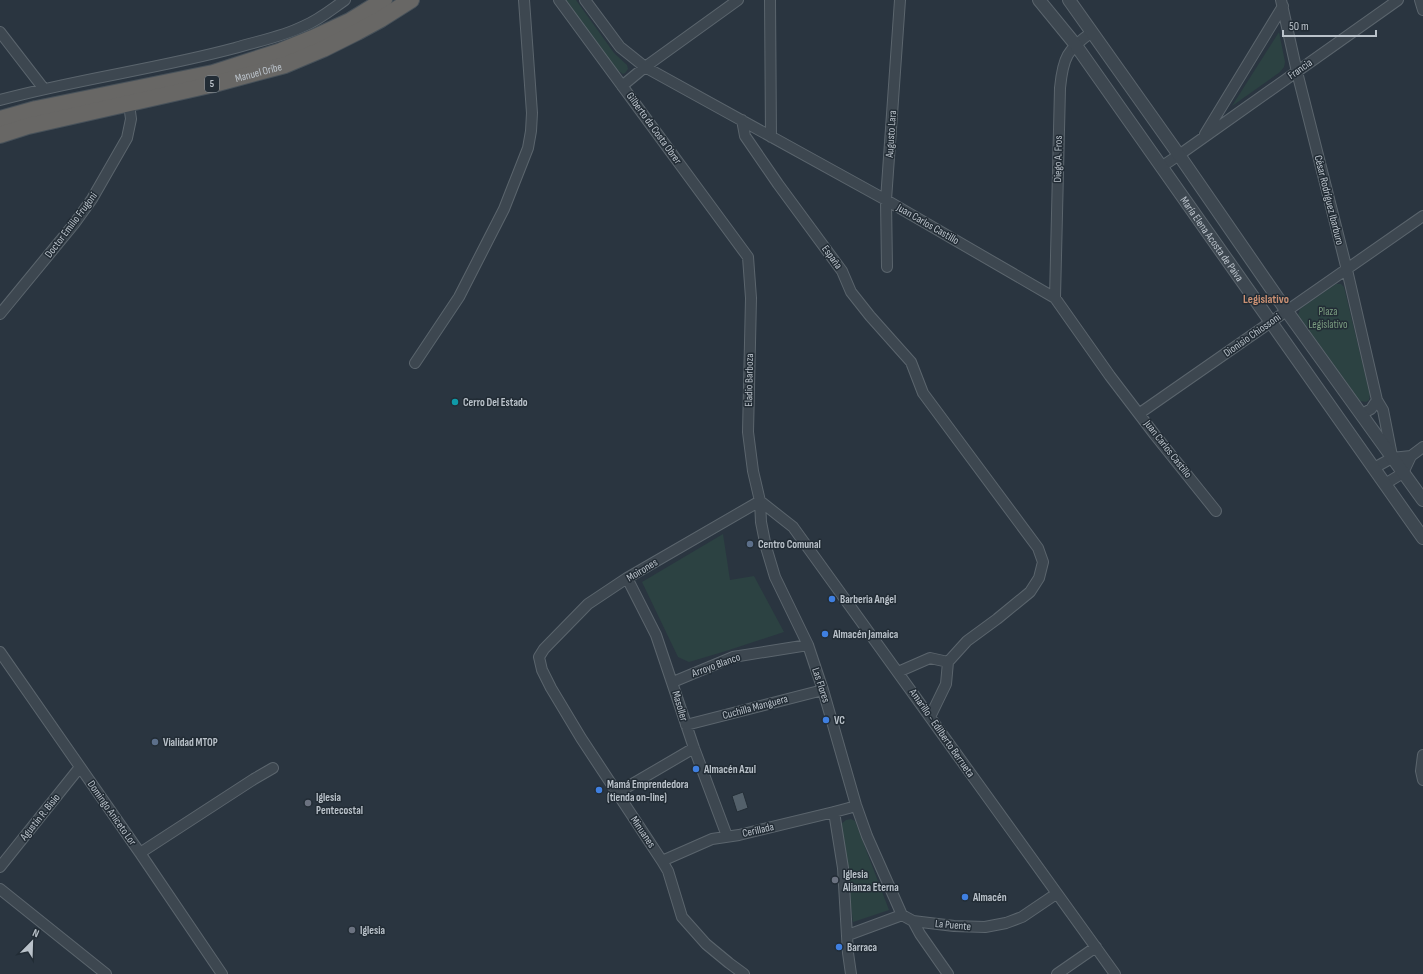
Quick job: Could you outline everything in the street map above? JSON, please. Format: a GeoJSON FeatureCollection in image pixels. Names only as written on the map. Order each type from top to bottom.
{"type":"FeatureCollection","features":[{"type":"Feature","properties":{"kind":"highway","name":"Manuel Oribe"},"geometry":{"type":"LineString","coordinates":[[0,119],[36,109],[213,73],[281,51],[313,38],[350,21],[384,0]]}},
{"type":"Feature","properties":{"kind":"highway","name":"Manuel Oribe"},"geometry":{"type":"LineString","coordinates":[[0,135],[28,126],[214,84],[285,65],[323,49],[357,32],[411,0]]}},
{"type":"Feature","properties":{"kind":"street"},"geometry":{"type":"LineString","coordinates":[[0,100],[44,89],[168,64],[279,36],[304,27],[320,18],[345,0]]}},
{"type":"Feature","properties":{"kind":"street"},"geometry":{"type":"LineString","coordinates":[[415,364],[459,297],[504,209],[528,148],[532,131],[532,113],[524,0]]}},
{"type":"Feature","properties":{"kind":"street","name":"Gilberto da Costa Obrer"},"geometry":{"type":"LineString","coordinates":[[559,0],[748,257]]}},
{"type":"Feature","properties":{"kind":"street","name":"Juan Carlos Castillo"},"geometry":{"type":"LineString","coordinates":[[585,0],[620,47],[645,67],[886,200],[1055,298],[1110,376],[1216,511]]}},
{"type":"Feature","properties":{"kind":"street"},"geometry":{"type":"LineString","coordinates":[[622,86],[645,67],[738,0]]}},
{"type":"Feature","properties":{"kind":"street"},"geometry":{"type":"LineString","coordinates":[[770,0],[771,137]]}},
{"type":"Feature","properties":{"kind":"street","name":"Augusto Lara"},"geometry":{"type":"LineString","coordinates":[[887,267],[886,200],[900,0]]}},
{"type":"Feature","properties":{"kind":"street","name":"María Elena Acosta de Paiva"},"geometry":{"type":"LineString","coordinates":[[1039,0],[1074,44],[1423,538]]}},
{"type":"Feature","properties":{"kind":"street","name":"María Elena Acosta de Paiva"},"geometry":{"type":"LineString","coordinates":[[1069,0],[1179,155],[1286,310],[1423,500]]}},
{"type":"Feature","properties":{"kind":"street","name":"Francia"},"geometry":{"type":"LineString","coordinates":[[1161,166],[1179,155],[1398,0]]}},
{"type":"Feature","properties":{"kind":"street"},"geometry":{"type":"LineString","coordinates":[[1420,0],[1423,10]]}},
{"type":"Feature","properties":{"kind":"street","name":"Francia"},"geometry":{"type":"LineString","coordinates":[[1202,138],[1282,3]]}},
{"type":"Feature","properties":{"kind":"street","name":"César Rodríguez Ibarburo"},"geometry":{"type":"LineString","coordinates":[[1282,3],[1297,72],[1347,270],[1377,400],[1383,410],[1392,458]]}},
{"type":"Feature","properties":{"kind":"street"},"geometry":{"type":"LineString","coordinates":[[0,32],[44,89]]}},
{"type":"Feature","properties":{"kind":"street","name":"Diego A. Fros"},"geometry":{"type":"LineString","coordinates":[[1055,298],[1060,88],[1062,66],[1074,44],[1092,32]]}},
{"type":"Feature","properties":{"kind":"street"},"geometry":{"type":"LineString","coordinates":[[279,36],[313,38]]}},
{"type":"Feature","properties":{"kind":"street","name":"Doctor Emilio Frugoni"},"geometry":{"type":"LineString","coordinates":[[0,314],[74,224],[92,199],[127,138],[131,119],[129,104]]}},
{"type":"Feature","properties":{"kind":"street","name":"España"},"geometry":{"type":"LineString","coordinates":[[742,120],[745,136],[778,184],[842,271],[851,292],[911,362],[923,393],[1038,548],[1042,562],[1039,578],[1030,592],[997,619],[966,641],[948,662]]}},
{"type":"Feature","properties":{"kind":"street","name":"Dionisio Chiossoni"},"geometry":{"type":"LineString","coordinates":[[1140,413],[1423,216]]}},
{"type":"Feature","properties":{"kind":"street","name":"Eladio Barboza"},"geometry":{"type":"LineString","coordinates":[[748,257],[750,298],[748,432],[752,471],[760,501]]}},
{"type":"Feature","properties":{"kind":"street"},"geometry":{"type":"LineString","coordinates":[[1362,414],[1371,409],[1377,400]]}},
{"type":"Feature","properties":{"kind":"street"},"geometry":{"type":"LineString","coordinates":[[1386,484],[1403,473],[1411,456],[1423,447]]}},
{"type":"Feature","properties":{"kind":"street"},"geometry":{"type":"LineString","coordinates":[[1374,468],[1392,458],[1411,456]]}},
{"type":"Feature","properties":{"kind":"street","name":"Moirones"},"geometry":{"type":"LineString","coordinates":[[540,657],[544,649],[588,604],[628,578],[760,501]]}},
{"type":"Feature","properties":{"kind":"street","name":"Las Flores"},"geometry":{"type":"LineString","coordinates":[[760,501],[761,522],[766,547],[775,576],[808,645],[823,690],[856,805],[867,836],[902,915]]}},
{"type":"Feature","properties":{"kind":"street","name":"Amarillo - Edilberto Berrueta"},"geometry":{"type":"LineString","coordinates":[[760,501],[793,526],[1056,894],[1115,974]]}},
{"type":"Feature","properties":{"kind":"street","name":"Masoller"},"geometry":{"type":"LineString","coordinates":[[628,578],[656,635],[694,748],[727,836]]}},
{"type":"Feature","properties":{"kind":"street","name":"Arroyo Blanco"},"geometry":{"type":"LineString","coordinates":[[673,682],[733,657],[808,645]]}},
{"type":"Feature","properties":{"kind":"street","name":"Domingo Aniceto Lor"},"geometry":{"type":"LineString","coordinates":[[0,652],[222,974]]}},
{"type":"Feature","properties":{"kind":"street","name":"Minuanes"},"geometry":{"type":"LineString","coordinates":[[540,657],[542,670],[551,688],[581,738],[668,871],[682,917],[706,944],[744,974]]}},
{"type":"Feature","properties":{"kind":"street"},"geometry":{"type":"LineString","coordinates":[[898,672],[930,658],[948,662],[946,684],[930,717]]}},
{"type":"Feature","properties":{"kind":"street","name":"Cuchilla Manguera"},"geometry":{"type":"LineString","coordinates":[[686,725],[823,690]]}},
{"type":"Feature","properties":{"kind":"street"},"geometry":{"type":"LineString","coordinates":[[617,793],[694,748]]}},
{"type":"Feature","properties":{"kind":"street"},"geometry":{"type":"LineString","coordinates":[[1423,755],[1421,771],[1423,780]]}},
{"type":"Feature","properties":{"kind":"street","name":"Agustín R. Bisio"},"geometry":{"type":"LineString","coordinates":[[0,866],[80,766]]}},
{"type":"Feature","properties":{"kind":"street"},"geometry":{"type":"LineString","coordinates":[[140,853],[273,768]]}},
{"type":"Feature","properties":{"kind":"street","name":"Cerillada"},"geometry":{"type":"LineString","coordinates":[[662,861],[712,839],[738,835],[834,812],[856,805]]}},
{"type":"Feature","properties":{"kind":"street"},"geometry":{"type":"LineString","coordinates":[[834,812],[843,868],[848,953],[851,974]]}},
{"type":"Feature","properties":{"kind":"street"},"geometry":{"type":"LineString","coordinates":[[0,889],[106,974]]}},
{"type":"Feature","properties":{"kind":"street","name":"La Puente"},"geometry":{"type":"LineString","coordinates":[[902,915],[913,922],[985,927],[1006,923],[1022,917],[1056,894]]}},
{"type":"Feature","properties":{"kind":"street"},"geometry":{"type":"LineString","coordinates":[[848,935],[902,915]]}},
{"type":"Feature","properties":{"kind":"street"},"geometry":{"type":"LineString","coordinates":[[913,922],[948,974]]}},
{"type":"Feature","properties":{"kind":"street"},"geometry":{"type":"LineString","coordinates":[[1057,974],[1096,947]]}},
{"type":"Feature","properties":{"kind":"green space"},"geometry":{"type":"Polygon","coordinates":[[[566,0],[576,0],[614,53],[627,65],[628,69],[625,73],[623,74],[617,70],[566,0]]]}},
{"type":"Feature","properties":{"kind":"green space"},"geometry":{"type":"Polygon","coordinates":[[[1279,32],[1285,62],[1284,67],[1280,72],[1232,106],[1279,32]]]}},
{"type":"Feature","properties":{"kind":"green space","name":"Plaza Legislativo"},"geometry":{"type":"Polygon","coordinates":[[[1336,284],[1341,284],[1344,287],[1370,395],[1369,400],[1366,402],[1360,401],[1298,315],[1300,309],[1336,284]]]}},
{"type":"Feature","properties":{"kind":"green space"},"geometry":{"type":"Polygon","coordinates":[[[723,534],[730,580],[754,576],[784,632],[689,662],[678,657],[642,582],[723,534]]]}},
{"type":"Feature","properties":{"kind":"green space"},"geometry":{"type":"Polygon","coordinates":[[[851,819],[855,821],[889,910],[853,922],[841,824],[846,820],[851,819]]]}},
{"type":"Feature","properties":{"kind":"building"},"geometry":{"type":"Polygon","coordinates":[[[743,792],[748,808],[737,812],[732,796],[743,792]]]}},
{"type":"Feature","properties":{"kind":"place","name":"Cerro Del Estado"},"geometry":{"type":"Point","coordinates":[455,402]}},
{"type":"Feature","properties":{"kind":"place","name":"Centro Comunal"},"geometry":{"type":"Point","coordinates":[750,544]}},
{"type":"Feature","properties":{"kind":"place","name":"Barberia Angel"},"geometry":{"type":"Point","coordinates":[832,599]}},
{"type":"Feature","properties":{"kind":"place","name":"Almacén Jamaica"},"geometry":{"type":"Point","coordinates":[825,634]}},
{"type":"Feature","properties":{"kind":"place","name":"VC"},"geometry":{"type":"Point","coordinates":[826,720]}},
{"type":"Feature","properties":{"kind":"place","name":"Vialidad MTOP"},"geometry":{"type":"Point","coordinates":[155,742]}},
{"type":"Feature","properties":{"kind":"place","name":"Almacén Azul"},"geometry":{"type":"Point","coordinates":[696,769]}},
{"type":"Feature","properties":{"kind":"place","name":"Mamá Emprendedora (tienda on-line)"},"geometry":{"type":"Point","coordinates":[599,790]}},
{"type":"Feature","properties":{"kind":"place","name":"Iglesia Pentecostal"},"geometry":{"type":"Point","coordinates":[308,803]}},
{"type":"Feature","properties":{"kind":"place","name":"Iglesia Alianza Eterna"},"geometry":{"type":"Point","coordinates":[835,880]}},
{"type":"Feature","properties":{"kind":"place","name":"Almacén"},"geometry":{"type":"Point","coordinates":[965,897]}},
{"type":"Feature","properties":{"kind":"place","name":"Iglesia"},"geometry":{"type":"Point","coordinates":[352,930]}},
{"type":"Feature","properties":{"kind":"place","name":"Barraca"},"geometry":{"type":"Point","coordinates":[839,947]}},
{"type":"Feature","properties":{"kind":"district","name":"Legislativo"},"geometry":{"type":"Point","coordinates":[1266,299]}}]}
